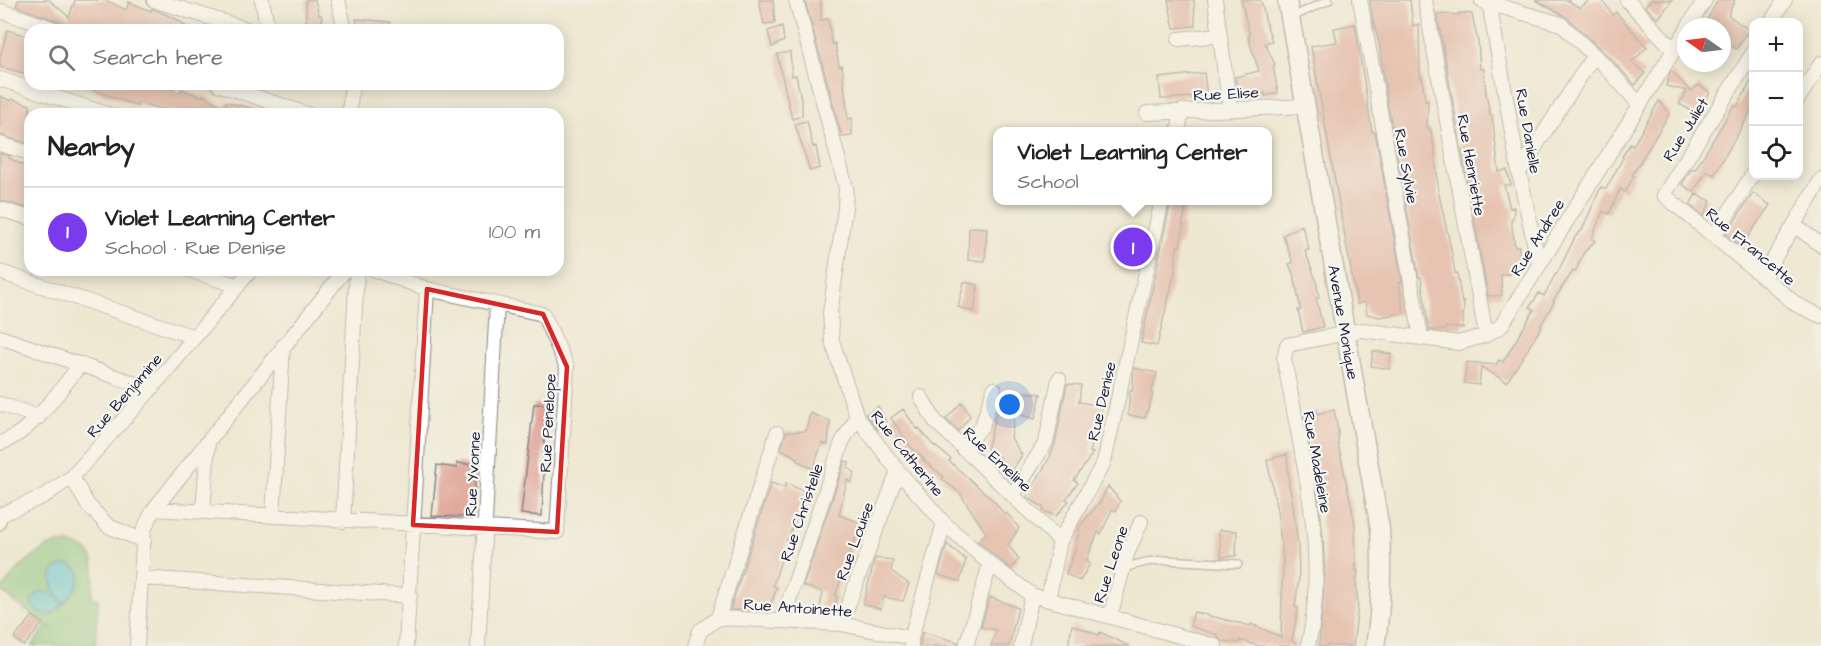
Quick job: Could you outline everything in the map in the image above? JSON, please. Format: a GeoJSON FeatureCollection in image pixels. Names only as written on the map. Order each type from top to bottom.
{"type":"FeatureCollection","features":[{"type":"Feature","properties":{"kind":"street"},"geometry":{"type":"LineString","coordinates":[[154,0],[196,7],[235,24]]}},
{"type":"Feature","properties":{"kind":"street"},"geometry":{"type":"LineString","coordinates":[[262,0],[267,24]]}},
{"type":"Feature","properties":{"kind":"street"},"geometry":{"type":"LineString","coordinates":[[338,0],[344,24]]}},
{"type":"Feature","properties":{"kind":"street","name":"Rue Catherine"},"geometry":{"type":"LineString","coordinates":[[796,0],[846,188],[830,313],[832,341],[857,417],[897,471],[944,523],[990,564],[1032,595],[1215,646]]}},
{"type":"Feature","properties":{"kind":"street"},"geometry":{"type":"LineString","coordinates":[[1215,0],[1230,109]]}},
{"type":"Feature","properties":{"kind":"street","name":"Rue Sylvie"},"geometry":{"type":"LineString","coordinates":[[1360,0],[1421,337]]}},
{"type":"Feature","properties":{"kind":"street","name":"Rue Henriette"},"geometry":{"type":"LineString","coordinates":[[1425,0],[1486,335]]}},
{"type":"Feature","properties":{"kind":"street"},"geometry":{"type":"LineString","coordinates":[[1627,0],[1674,50]]}},
{"type":"Feature","properties":{"kind":"street","name":"Rue Andree"},"geometry":{"type":"LineString","coordinates":[[1694,18],[1705,0]]}},
{"type":"Feature","properties":{"kind":"street"},"geometry":{"type":"LineString","coordinates":[[1774,18],[1785,0]]}},
{"type":"Feature","properties":{"kind":"street"},"geometry":{"type":"LineString","coordinates":[[1485,1],[1561,24],[1594,55],[1640,105]]}},
{"type":"Feature","properties":{"kind":"street","name":"Rue Danielle"},"geometry":{"type":"LineString","coordinates":[[1485,1],[1539,265]]}},
{"type":"Feature","properties":{"kind":"street"},"geometry":{"type":"LineString","coordinates":[[2,8],[42,24]]}},
{"type":"Feature","properties":{"kind":"street","name":"Avenue Monique"},"geometry":{"type":"LineString","coordinates":[[1288,9],[1380,528],[1382,568],[1375,646]]}},
{"type":"Feature","properties":{"kind":"street"},"geometry":{"type":"LineString","coordinates":[[1179,39],[1220,35]]}},
{"type":"Feature","properties":{"kind":"street","name":"Rue Andree"},"geometry":{"type":"LineString","coordinates":[[1347,333],[1362,330],[1460,343],[1486,335],[1501,326],[1677,45]]}},
{"type":"Feature","properties":{"kind":"street"},"geometry":{"type":"LineString","coordinates":[[1519,172],[1594,55]]}},
{"type":"Feature","properties":{"kind":"street","name":"Rue Juliet"},"geometry":{"type":"LineString","coordinates":[[1665,195],[1749,59]]}},
{"type":"Feature","properties":{"kind":"street"},"geometry":{"type":"LineString","coordinates":[[1803,91],[1821,63]]}},
{"type":"Feature","properties":{"kind":"street"},"geometry":{"type":"LineString","coordinates":[[0,79],[24,87]]}},
{"type":"Feature","properties":{"kind":"street"},"geometry":{"type":"LineString","coordinates":[[34,90],[89,108]]}},
{"type":"Feature","properties":{"kind":"street"},"geometry":{"type":"LineString","coordinates":[[236,90],[289,108]]}},
{"type":"Feature","properties":{"kind":"street"},"geometry":{"type":"LineString","coordinates":[[350,108],[351,90]]}},
{"type":"Feature","properties":{"kind":"street","name":"Rue Elise"},"geometry":{"type":"LineString","coordinates":[[1147,112],[1306,106]]}},
{"type":"Feature","properties":{"kind":"street"},"geometry":{"type":"LineString","coordinates":[[1179,127],[1182,111]]}},
{"type":"Feature","properties":{"kind":"street"},"geometry":{"type":"LineString","coordinates":[[0,144],[24,151]]}},
{"type":"Feature","properties":{"kind":"street"},"geometry":{"type":"LineString","coordinates":[[1714,236],[1749,180]]}},
{"type":"Feature","properties":{"kind":"street"},"geometry":{"type":"LineString","coordinates":[[1763,277],[1821,180]]}},
{"type":"Feature","properties":{"kind":"street","name":"Rue Francette"},"geometry":{"type":"LineString","coordinates":[[1665,195],[1797,305],[1821,316]]}},
{"type":"Feature","properties":{"kind":"street","name":"Rue Denise"},"geometry":{"type":"LineString","coordinates":[[1048,600],[1060,541],[1104,462],[1161,205]]}},
{"type":"Feature","properties":{"kind":"street"},"geometry":{"type":"LineString","coordinates":[[0,209],[24,216]]}},
{"type":"Feature","properties":{"kind":"street"},"geometry":{"type":"LineString","coordinates":[[1794,225],[1821,245]]}},
{"type":"Feature","properties":{"kind":"street"},"geometry":{"type":"LineString","coordinates":[[0,272],[194,338]]}},
{"type":"Feature","properties":{"kind":"street"},"geometry":{"type":"LineString","coordinates":[[207,276],[238,286]]}},
{"type":"Feature","properties":{"kind":"street","name":"Rue Benjamine"},"geometry":{"type":"LineString","coordinates":[[2,518],[44,496],[72,477],[151,389],[246,276]]}},
{"type":"Feature","properties":{"kind":"street"},"geometry":{"type":"LineString","coordinates":[[137,646],[144,529],[154,509],[340,276]]}},
{"type":"Feature","properties":{"kind":"street"},"geometry":{"type":"LineString","coordinates":[[343,521],[357,276]]}},
{"type":"Feature","properties":{"kind":"street","name":"Rue Penelope"},"geometry":{"type":"LineString","coordinates":[[391,276],[427,289],[543,314],[567,367],[557,532],[486,528]]}},
{"type":"Feature","properties":{"kind":"street"},"geometry":{"type":"LineString","coordinates":[[406,646],[427,289]]}},
{"type":"Feature","properties":{"kind":"street","name":"Rue Yvonne"},"geometry":{"type":"LineString","coordinates":[[478,646],[497,304]]}},
{"type":"Feature","properties":{"kind":"street","name":"Rue Madeleine"},"geometry":{"type":"LineString","coordinates":[[1308,646],[1314,604],[1314,541],[1284,358],[1287,345],[1347,333]]}},
{"type":"Feature","properties":{"kind":"street"},"geometry":{"type":"LineString","coordinates":[[0,337],[151,389]]}},
{"type":"Feature","properties":{"kind":"street"},"geometry":{"type":"LineString","coordinates":[[273,516],[284,346]]}},
{"type":"Feature","properties":{"kind":"street"},"geometry":{"type":"LineString","coordinates":[[0,443],[7,441],[39,417],[81,364]]}},
{"type":"Feature","properties":{"kind":"street"},"geometry":{"type":"LineString","coordinates":[[1013,495],[1046,442],[1059,379]]}},
{"type":"Feature","properties":{"kind":"street"},"geometry":{"type":"LineString","coordinates":[[963,449],[982,426],[994,389]]}},
{"type":"Feature","properties":{"kind":"street","name":"Rue Emeline"},"geometry":{"type":"LineString","coordinates":[[921,397],[935,421],[1060,541]]}},
{"type":"Feature","properties":{"kind":"street"},"geometry":{"type":"LineString","coordinates":[[0,404],[39,417]]}},
{"type":"Feature","properties":{"kind":"street","name":"Rue Christelle"},"geometry":{"type":"LineString","coordinates":[[782,621],[842,442],[857,417]]}},
{"type":"Feature","properties":{"kind":"street"},"geometry":{"type":"LineString","coordinates":[[695,646],[700,631],[718,618],[777,433]]}},
{"type":"Feature","properties":{"kind":"street"},"geometry":{"type":"LineString","coordinates":[[203,512],[208,443]]}},
{"type":"Feature","properties":{"kind":"street","name":"Rue Louise"},"geometry":{"type":"LineString","coordinates":[[841,624],[897,471]]}},
{"type":"Feature","properties":{"kind":"street"},"geometry":{"type":"LineString","coordinates":[[72,477],[87,504],[108,526],[144,541]]}},
{"type":"Feature","properties":{"kind":"street"},"geometry":{"type":"LineString","coordinates":[[154,509],[486,528]]}},
{"type":"Feature","properties":{"kind":"street","name":"Rue Leone"},"geometry":{"type":"LineString","coordinates":[[1110,617],[1123,568],[1141,522]]}},
{"type":"Feature","properties":{"kind":"street"},"geometry":{"type":"LineString","coordinates":[[911,642],[944,523]]}},
{"type":"Feature","properties":{"kind":"street"},"geometry":{"type":"LineString","coordinates":[[966,646],[990,564]]}},
{"type":"Feature","properties":{"kind":"street"},"geometry":{"type":"LineString","coordinates":[[141,578],[410,596]]}},
{"type":"Feature","properties":{"kind":"street"},"geometry":{"type":"LineString","coordinates":[[1021,646],[1032,595]]}},
{"type":"Feature","properties":{"kind":"street","name":"Rue Antoinette"},"geometry":{"type":"LineString","coordinates":[[718,618],[841,624],[911,642]]}},
{"type":"Feature","properties":{"kind":"lane"},"geometry":{"type":"LineString","coordinates":[[1288,9],[1321,5],[1329,0]]}},
{"type":"Feature","properties":{"kind":"lane"},"geometry":{"type":"LineString","coordinates":[[1123,568],[1165,560],[1238,564]]}},
{"type":"Feature","properties":{"kind":"highlighted area"},"geometry":{"type":"Polygon","coordinates":[[[427,289],[543,314],[567,367],[557,532],[413,525],[427,289]]]}},
{"type":"Feature","properties":{"kind":"green space"},"geometry":{"type":"Polygon","coordinates":[[[55,544],[79,546],[87,550],[91,556],[94,573],[92,596],[98,600],[95,646],[32,646],[45,628],[53,627],[48,627],[1,591],[24,563],[55,544]]]}},
{"type":"Feature","properties":{"kind":"water"},"geometry":{"type":"Polygon","coordinates":[[[63,565],[71,565],[80,572],[78,585],[65,603],[57,594],[52,583],[53,572],[63,565]]]}},
{"type":"Feature","properties":{"kind":"water"},"geometry":{"type":"Polygon","coordinates":[[[39,592],[50,593],[63,604],[52,615],[41,613],[36,610],[31,601],[39,592]]]}},
{"type":"Feature","properties":{"kind":"building"},"geometry":{"type":"Polygon","coordinates":[[[18,0],[49,0],[69,17],[75,0],[105,0],[126,10],[129,2],[151,11],[152,9],[158,11],[183,24],[66,24],[16,6],[18,0]]]}},
{"type":"Feature","properties":{"kind":"building"},"geometry":{"type":"Polygon","coordinates":[[[306,0],[315,0],[323,24],[306,24],[306,0]]]}},
{"type":"Feature","properties":{"kind":"building"},"geometry":{"type":"Polygon","coordinates":[[[759,0],[773,0],[775,23],[764,24],[759,0]]]}},
{"type":"Feature","properties":{"kind":"building"},"geometry":{"type":"Polygon","coordinates":[[[805,0],[821,0],[821,21],[828,18],[832,44],[835,43],[839,66],[842,65],[848,119],[852,118],[852,136],[842,137],[805,0]]]}},
{"type":"Feature","properties":{"kind":"building"},"geometry":{"type":"Polygon","coordinates":[[[1168,0],[1194,0],[1195,26],[1174,28],[1168,0]]]}},
{"type":"Feature","properties":{"kind":"building"},"geometry":{"type":"Polygon","coordinates":[[[1241,0],[1261,0],[1272,41],[1265,43],[1275,65],[1273,66],[1278,93],[1265,96],[1265,93],[1238,99],[1235,77],[1259,71],[1248,37],[1250,36],[1241,0]]]}},
{"type":"Feature","properties":{"kind":"building"},"geometry":{"type":"Polygon","coordinates":[[[1370,0],[1410,0],[1413,26],[1419,24],[1420,77],[1422,77],[1425,101],[1428,100],[1427,128],[1430,128],[1435,151],[1438,190],[1462,303],[1464,302],[1463,328],[1445,327],[1445,330],[1429,330],[1370,0]]]}},
{"type":"Feature","properties":{"kind":"building"},"geometry":{"type":"Polygon","coordinates":[[[1535,0],[1567,0],[1580,8],[1590,0],[1602,0],[1613,15],[1616,12],[1647,47],[1632,62],[1645,73],[1635,85],[1567,17],[1535,0]]]}},
{"type":"Feature","properties":{"kind":"building"},"geometry":{"type":"Polygon","coordinates":[[[1651,0],[1672,0],[1658,19],[1645,6],[1651,0]]]}},
{"type":"Feature","properties":{"kind":"building"},"geometry":{"type":"Polygon","coordinates":[[[1718,0],[1735,0],[1728,15],[1749,30],[1736,49],[1731,45],[1731,18],[1708,18],[1718,0]]]}},
{"type":"Feature","properties":{"kind":"building"},"geometry":{"type":"Polygon","coordinates":[[[1459,13],[1472,14],[1478,42],[1480,69],[1484,69],[1486,93],[1490,115],[1492,115],[1499,172],[1507,170],[1511,185],[1504,185],[1510,208],[1514,207],[1511,220],[1515,247],[1519,246],[1519,272],[1501,275],[1502,295],[1488,296],[1437,14],[1459,15],[1459,13]]]}},
{"type":"Feature","properties":{"kind":"building"},"geometry":{"type":"Polygon","coordinates":[[[356,19],[390,22],[390,24],[357,24],[356,19]]]}},
{"type":"Feature","properties":{"kind":"building"},"geometry":{"type":"Polygon","coordinates":[[[1355,24],[1372,132],[1375,132],[1402,282],[1399,283],[1404,313],[1380,317],[1367,314],[1365,302],[1357,304],[1311,46],[1337,42],[1334,28],[1355,24]]]}},
{"type":"Feature","properties":{"kind":"building"},"geometry":{"type":"Polygon","coordinates":[[[782,26],[784,41],[772,47],[768,31],[782,26]]]}},
{"type":"Feature","properties":{"kind":"building"},"geometry":{"type":"Polygon","coordinates":[[[8,30],[24,35],[24,73],[0,67],[0,56],[8,30]]]}},
{"type":"Feature","properties":{"kind":"building"},"geometry":{"type":"Polygon","coordinates":[[[790,52],[792,76],[796,75],[802,104],[802,116],[792,119],[777,54],[790,52]]]}},
{"type":"Feature","properties":{"kind":"building"},"geometry":{"type":"Polygon","coordinates":[[[1671,71],[1691,91],[1699,85],[1710,92],[1697,114],[1679,104],[1687,91],[1666,86],[1671,71]]]}},
{"type":"Feature","properties":{"kind":"building"},"geometry":{"type":"Polygon","coordinates":[[[1204,73],[1207,96],[1161,99],[1159,78],[1204,73]]]}},
{"type":"Feature","properties":{"kind":"building"},"geometry":{"type":"Polygon","coordinates":[[[1749,84],[1749,115],[1714,175],[1707,171],[1693,192],[1682,184],[1692,168],[1695,170],[1734,105],[1737,107],[1749,84]]]}},
{"type":"Feature","properties":{"kind":"building"},"geometry":{"type":"Polygon","coordinates":[[[94,90],[173,90],[180,93],[181,90],[184,90],[202,97],[203,95],[225,108],[159,108],[138,103],[137,106],[94,90]]]}},
{"type":"Feature","properties":{"kind":"building"},"geometry":{"type":"Polygon","coordinates":[[[0,96],[30,105],[30,108],[24,108],[24,142],[0,135],[0,96]]]}},
{"type":"Feature","properties":{"kind":"building"},"geometry":{"type":"Polygon","coordinates":[[[1659,101],[1670,113],[1632,175],[1634,176],[1625,192],[1620,189],[1609,214],[1603,211],[1592,238],[1595,241],[1584,252],[1575,272],[1573,271],[1553,301],[1542,326],[1507,382],[1481,367],[1479,385],[1464,383],[1467,362],[1496,365],[1499,360],[1503,362],[1534,310],[1530,307],[1539,293],[1544,296],[1575,237],[1582,230],[1601,187],[1606,189],[1622,157],[1630,144],[1633,146],[1659,101]]]}},
{"type":"Feature","properties":{"kind":"building"},"geometry":{"type":"Polygon","coordinates":[[[226,102],[251,108],[225,108],[226,102]]]}},
{"type":"Feature","properties":{"kind":"building"},"geometry":{"type":"Polygon","coordinates":[[[807,121],[813,147],[816,146],[820,168],[810,171],[795,124],[807,121]]]}},
{"type":"Feature","properties":{"kind":"building"},"geometry":{"type":"Polygon","coordinates":[[[0,153],[10,156],[9,158],[24,166],[24,207],[0,200],[0,153]]]}},
{"type":"Feature","properties":{"kind":"building"},"geometry":{"type":"Polygon","coordinates":[[[1753,193],[1770,205],[1741,247],[1726,234],[1753,193]]]}},
{"type":"Feature","properties":{"kind":"building"},"geometry":{"type":"Polygon","coordinates":[[[1696,194],[1711,201],[1704,216],[1690,205],[1696,194]]]}},
{"type":"Feature","properties":{"kind":"building"},"geometry":{"type":"Polygon","coordinates":[[[1170,205],[1187,205],[1180,246],[1177,246],[1175,271],[1157,346],[1141,343],[1170,205]]]}},
{"type":"Feature","properties":{"kind":"building"},"geometry":{"type":"Polygon","coordinates":[[[1302,225],[1309,250],[1305,251],[1316,280],[1319,298],[1316,298],[1323,327],[1303,332],[1294,276],[1289,264],[1293,263],[1283,235],[1302,225]]]}},
{"type":"Feature","properties":{"kind":"building"},"geometry":{"type":"Polygon","coordinates":[[[969,227],[987,228],[985,261],[968,260],[969,227]]]}},
{"type":"Feature","properties":{"kind":"building"},"geometry":{"type":"Polygon","coordinates":[[[964,282],[978,285],[974,312],[958,307],[964,282]]]}},
{"type":"Feature","properties":{"kind":"building"},"geometry":{"type":"Polygon","coordinates":[[[1373,351],[1391,354],[1389,369],[1371,366],[1373,351]]]}},
{"type":"Feature","properties":{"kind":"building"},"geometry":{"type":"Polygon","coordinates":[[[1134,368],[1157,373],[1145,418],[1128,415],[1134,368]]]}},
{"type":"Feature","properties":{"kind":"building"},"geometry":{"type":"Polygon","coordinates":[[[1067,384],[1081,385],[1079,402],[1102,406],[1090,452],[1093,453],[1074,480],[1078,483],[1066,499],[1069,501],[1056,516],[1043,511],[1044,508],[1027,497],[1055,444],[1067,384]]]}},
{"type":"Feature","properties":{"kind":"building"},"geometry":{"type":"Polygon","coordinates":[[[1023,392],[1041,394],[1035,419],[1015,413],[1011,438],[1022,455],[1011,472],[998,462],[1000,458],[987,449],[1000,400],[1021,400],[1023,392]]]}},
{"type":"Feature","properties":{"kind":"building"},"geometry":{"type":"Polygon","coordinates":[[[962,402],[970,416],[958,431],[946,419],[962,402]]]}},
{"type":"Feature","properties":{"kind":"building"},"geometry":{"type":"Polygon","coordinates":[[[534,404],[547,404],[542,470],[544,470],[542,516],[521,514],[534,404]]]}},
{"type":"Feature","properties":{"kind":"building"},"geometry":{"type":"Polygon","coordinates":[[[878,406],[887,424],[877,429],[866,414],[878,406]]]}},
{"type":"Feature","properties":{"kind":"building"},"geometry":{"type":"Polygon","coordinates":[[[903,409],[917,429],[919,428],[931,443],[951,459],[949,461],[994,501],[1005,515],[1007,513],[1019,528],[1008,545],[1019,559],[1011,569],[978,541],[986,533],[960,493],[942,479],[944,477],[906,442],[891,418],[903,409]]]}},
{"type":"Feature","properties":{"kind":"building"},"geometry":{"type":"Polygon","coordinates":[[[1317,410],[1317,414],[1334,410],[1338,444],[1355,525],[1358,606],[1353,646],[1319,646],[1325,575],[1323,538],[1319,500],[1304,415],[1317,410]]]}},
{"type":"Feature","properties":{"kind":"building"},"geometry":{"type":"Polygon","coordinates":[[[810,413],[830,421],[828,445],[822,443],[813,469],[781,449],[786,432],[806,431],[810,413]]]}},
{"type":"Feature","properties":{"kind":"building"},"geometry":{"type":"Polygon","coordinates":[[[1287,454],[1289,486],[1298,546],[1299,577],[1295,607],[1298,608],[1292,641],[1299,646],[1259,646],[1239,640],[1239,643],[1222,641],[1218,635],[1190,626],[1194,612],[1250,626],[1251,624],[1281,637],[1283,560],[1277,510],[1267,460],[1287,454]]]}},
{"type":"Feature","properties":{"kind":"building"},"geometry":{"type":"Polygon","coordinates":[[[845,461],[849,462],[848,468],[855,473],[851,483],[847,480],[839,515],[861,523],[835,596],[837,597],[833,615],[819,613],[823,592],[803,586],[845,461]]]}},
{"type":"Feature","properties":{"kind":"building"},"geometry":{"type":"Polygon","coordinates":[[[457,463],[476,465],[473,517],[432,516],[437,465],[457,468],[457,463]]]}},
{"type":"Feature","properties":{"kind":"building"},"geometry":{"type":"Polygon","coordinates":[[[771,483],[785,488],[786,483],[803,491],[796,520],[787,540],[773,586],[777,587],[769,609],[750,604],[749,610],[730,610],[771,483]]]}},
{"type":"Feature","properties":{"kind":"building"},"geometry":{"type":"Polygon","coordinates":[[[1108,486],[1120,501],[1116,511],[1112,509],[1101,534],[1098,532],[1086,561],[1090,564],[1080,581],[1066,574],[1075,550],[1080,526],[1101,501],[1108,486]]]}},
{"type":"Feature","properties":{"kind":"building"},"geometry":{"type":"Polygon","coordinates":[[[1219,530],[1237,531],[1236,556],[1221,557],[1219,530]]]}},
{"type":"Feature","properties":{"kind":"building"},"geometry":{"type":"Polygon","coordinates":[[[947,544],[966,560],[960,581],[938,575],[947,544]]]}},
{"type":"Feature","properties":{"kind":"building"},"geometry":{"type":"Polygon","coordinates":[[[875,558],[893,560],[891,571],[909,584],[903,601],[884,597],[881,609],[863,604],[875,558]]]}},
{"type":"Feature","properties":{"kind":"building"},"geometry":{"type":"Polygon","coordinates":[[[990,597],[1018,608],[1009,646],[991,646],[996,630],[981,627],[990,597]]]}},
{"type":"Feature","properties":{"kind":"building"},"geometry":{"type":"Polygon","coordinates":[[[33,616],[43,623],[24,646],[14,638],[33,616]]]}},
{"type":"Feature","properties":{"kind":"building"},"geometry":{"type":"Polygon","coordinates":[[[1072,625],[1099,635],[1100,632],[1129,646],[1068,646],[1072,625]]]}},
{"type":"Feature","properties":{"kind":"building"},"geometry":{"type":"Polygon","coordinates":[[[922,632],[958,642],[957,646],[920,646],[922,632]]]}},
{"type":"Feature","properties":{"kind":"place","name":"Violet Learning Center"},"geometry":{"type":"Point","coordinates":[1133,247]}}]}
